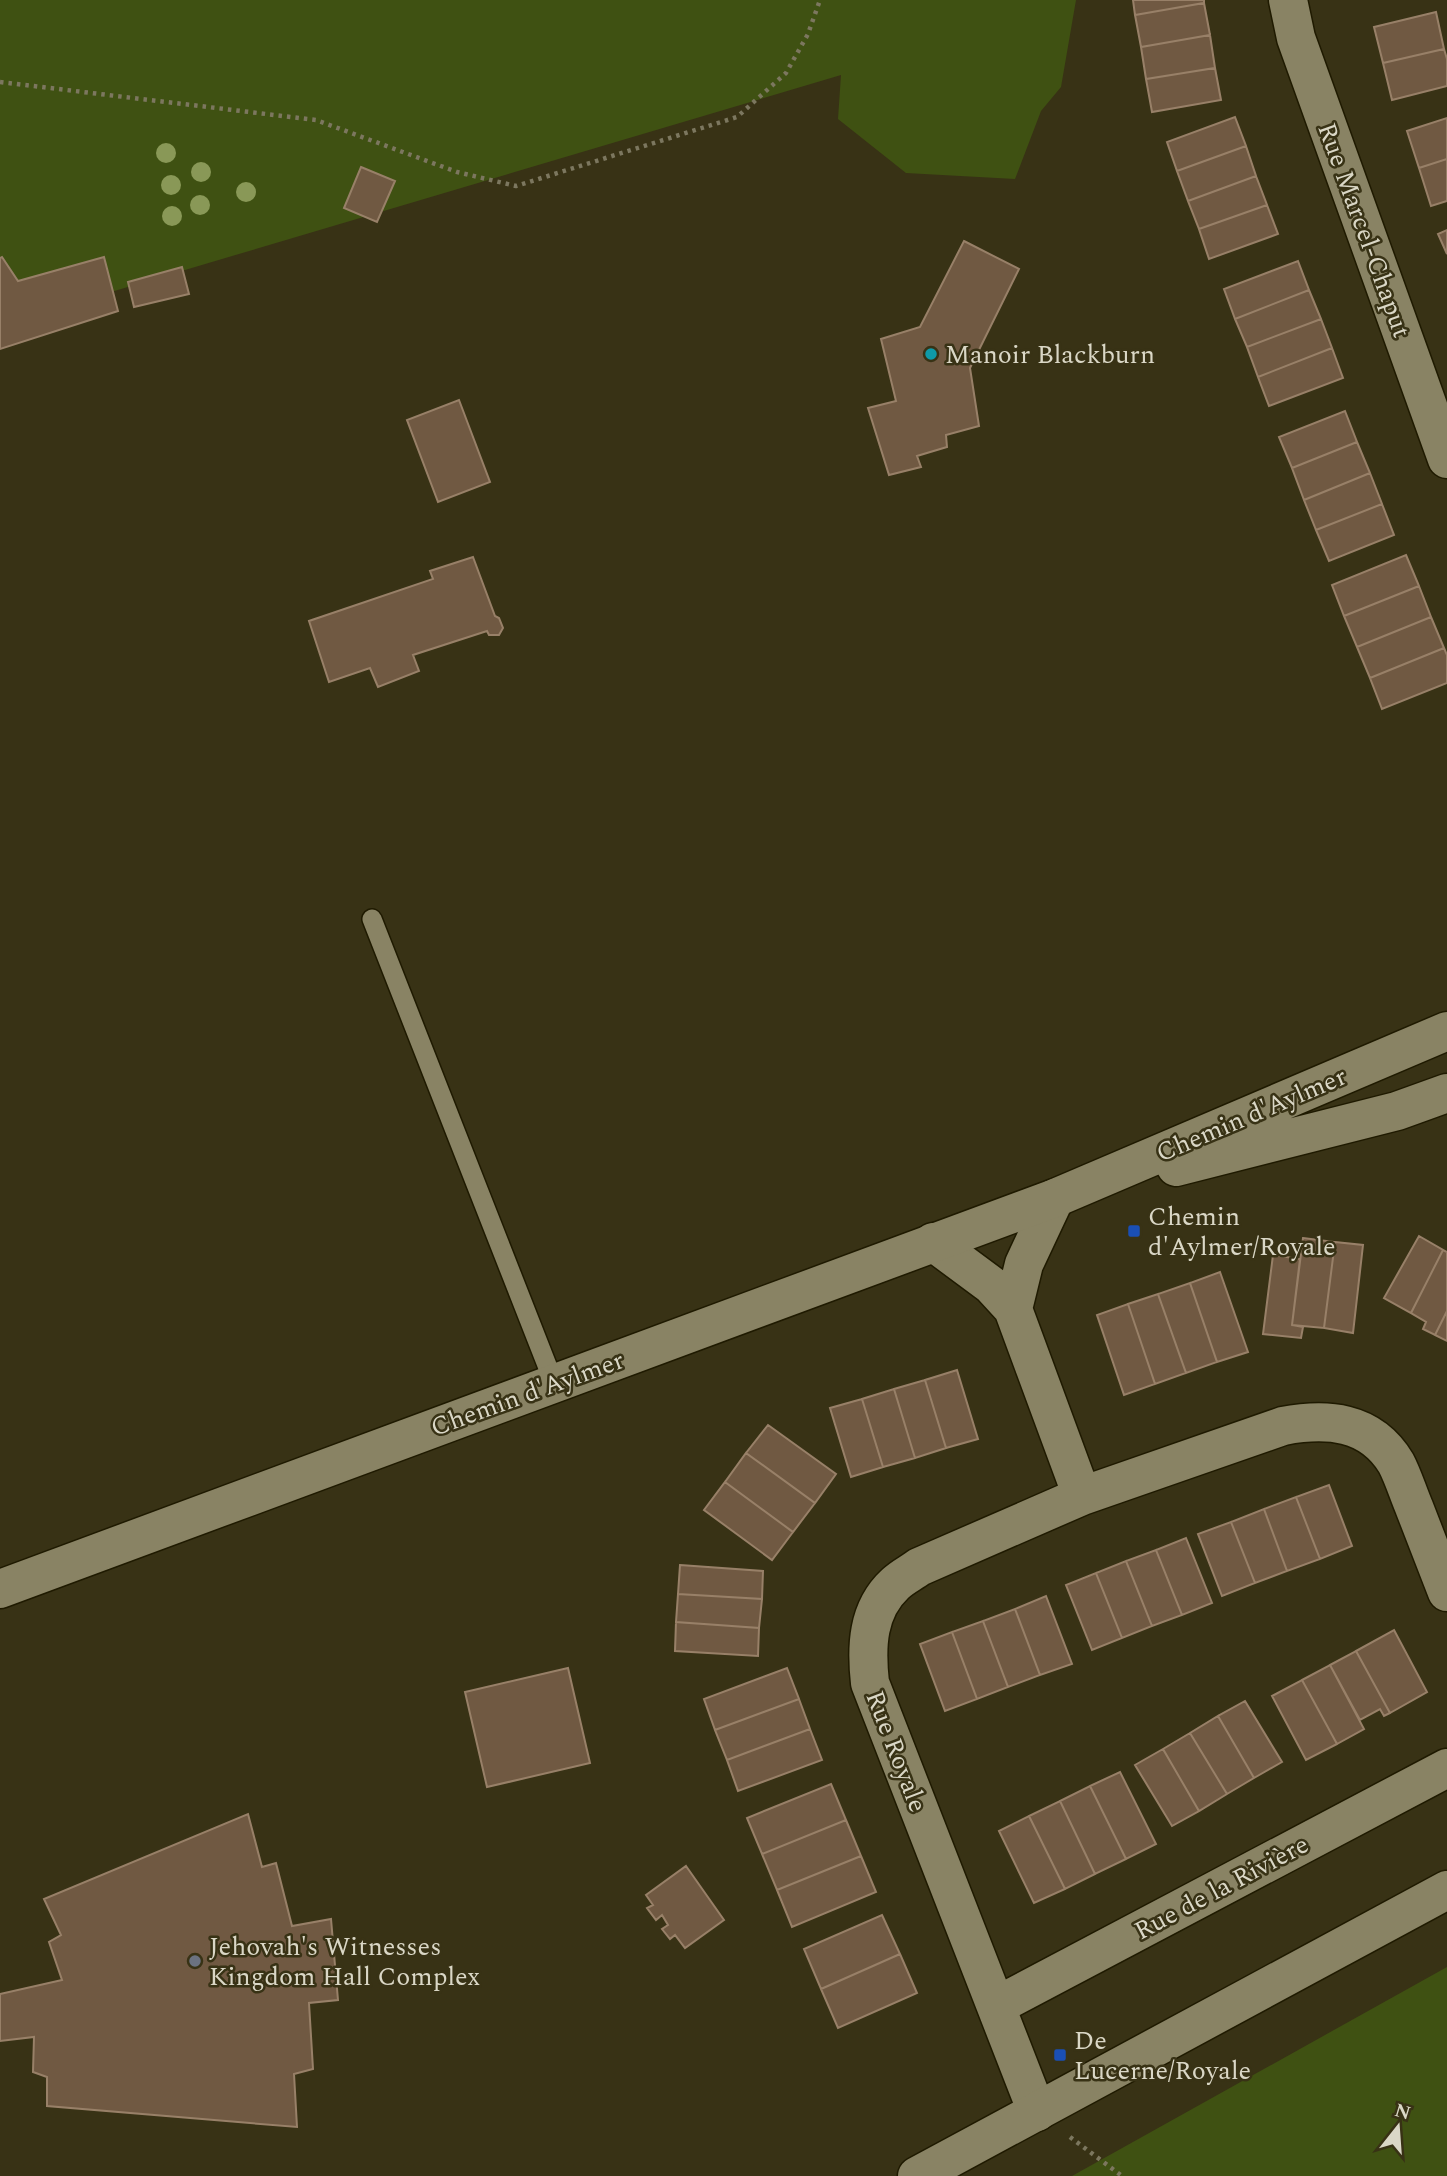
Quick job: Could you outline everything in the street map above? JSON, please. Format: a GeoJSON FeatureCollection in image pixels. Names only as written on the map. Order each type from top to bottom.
{"type":"FeatureCollection","features":[{"type":"Feature","properties":{"kind":"street","name":"Rue Marcel-Chaput"},"geometry":{"type":"LineString","coordinates":[[1289,0],[1296,38],[1447,458]]}},
{"type":"Feature","properties":{"kind":"street","name":"Chemin d'Aylmer"},"geometry":{"type":"LineString","coordinates":[[0,1589],[1055,1198],[1447,1031]]}},
{"type":"Feature","properties":{"kind":"street","name":"Chemin d'Aylmer"},"geometry":{"type":"LineString","coordinates":[[1055,1198],[1397,1111],[1447,1093]]}},
{"type":"Feature","properties":{"kind":"street"},"geometry":{"type":"LineString","coordinates":[[1013,1309],[1024,1264],[1055,1198]]}},
{"type":"Feature","properties":{"kind":"street"},"geometry":{"type":"LineString","coordinates":[[933,1242],[991,1285],[1013,1309],[1082,1496]]}},
{"type":"Feature","properties":{"kind":"street","name":"Rue Royale"},"geometry":{"type":"LineString","coordinates":[[1037,2112],[870,1683],[866,1654],[878,1605],[895,1584],[919,1567],[1082,1496],[1283,1426],[1310,1421],[1336,1422],[1364,1432],[1382,1445],[1396,1464],[1447,1592]]}},
{"type":"Feature","properties":{"kind":"street","name":"Rue de la Rivière"},"geometry":{"type":"LineString","coordinates":[[996,2006],[1447,1768]]}},
{"type":"Feature","properties":{"kind":"street"},"geometry":{"type":"LineString","coordinates":[[917,2176],[1447,1890]]}},
{"type":"Feature","properties":{"kind":"lane"},"geometry":{"type":"LineString","coordinates":[[372,919],[554,1383]]}},
{"type":"Feature","properties":{"kind":"path"},"geometry":{"type":"LineString","coordinates":[[0,82],[316,120],[457,172],[516,186],[737,117],[786,73],[808,34],[820,0]]}},
{"type":"Feature","properties":{"kind":"path"},"geometry":{"type":"LineString","coordinates":[[1037,2112],[1122,2176]]}},
{"type":"Feature","properties":{"kind":"green space"},"geometry":{"type":"Polygon","coordinates":[[[0,0],[1076,0],[1061,87],[1041,111],[1015,179],[906,173],[838,119],[841,75],[0,325],[0,0]]]}},
{"type":"Feature","properties":{"kind":"green space"},"geometry":{"type":"Polygon","coordinates":[[[1447,1967],[1447,2176],[1072,2176],[1447,1967]]]}},
{"type":"Feature","properties":{"kind":"building"},"geometry":{"type":"Polygon","coordinates":[[[1133,0],[1204,0],[1204,3],[1135,15],[1133,0]]]}},
{"type":"Feature","properties":{"kind":"building"},"geometry":{"type":"Polygon","coordinates":[[[1204,3],[1210,35],[1141,47],[1135,15],[1204,3]]]}},
{"type":"Feature","properties":{"kind":"building"},"geometry":{"type":"Polygon","coordinates":[[[1436,12],[1444,49],[1383,63],[1374,27],[1436,12]]]}},
{"type":"Feature","properties":{"kind":"building"},"geometry":{"type":"Polygon","coordinates":[[[1210,35],[1215,68],[1146,79],[1141,47],[1210,35]]]}},
{"type":"Feature","properties":{"kind":"building"},"geometry":{"type":"Polygon","coordinates":[[[1444,49],[1447,59],[1447,86],[1392,100],[1383,63],[1444,49]]]}},
{"type":"Feature","properties":{"kind":"building"},"geometry":{"type":"Polygon","coordinates":[[[1215,68],[1221,100],[1152,112],[1146,79],[1215,68]]]}},
{"type":"Feature","properties":{"kind":"building"},"geometry":{"type":"Polygon","coordinates":[[[1235,117],[1246,146],[1177,171],[1167,142],[1235,117]]]}},
{"type":"Feature","properties":{"kind":"building"},"geometry":{"type":"Polygon","coordinates":[[[1447,118],[1447,159],[1419,168],[1407,131],[1447,118]]]}},
{"type":"Feature","properties":{"kind":"building"},"geometry":{"type":"Polygon","coordinates":[[[1246,146],[1256,176],[1188,201],[1177,171],[1246,146]]]}},
{"type":"Feature","properties":{"kind":"building"},"geometry":{"type":"Polygon","coordinates":[[[1447,159],[1447,201],[1431,206],[1419,168],[1447,159]]]}},
{"type":"Feature","properties":{"kind":"building"},"geometry":{"type":"Polygon","coordinates":[[[361,167],[395,181],[377,222],[344,208],[361,167]]]}},
{"type":"Feature","properties":{"kind":"building"},"geometry":{"type":"Polygon","coordinates":[[[1256,176],[1267,205],[1199,229],[1188,201],[1256,176]]]}},
{"type":"Feature","properties":{"kind":"building"},"geometry":{"type":"Polygon","coordinates":[[[1267,205],[1278,234],[1209,259],[1199,229],[1267,205]]]}},
{"type":"Feature","properties":{"kind":"building"},"geometry":{"type":"Polygon","coordinates":[[[1447,230],[1447,254],[1438,234],[1447,230]]]}},
{"type":"Feature","properties":{"kind":"building","name":"Manoir Blackburn"},"geometry":{"type":"Polygon","coordinates":[[[964,241],[1019,269],[970,368],[979,426],[946,435],[947,447],[917,456],[921,467],[889,475],[868,408],[896,401],[881,339],[920,327],[964,241]]]}},
{"type":"Feature","properties":{"kind":"building"},"geometry":{"type":"Polygon","coordinates":[[[2,257],[18,281],[104,257],[118,311],[0,349],[2,257]]]}},
{"type":"Feature","properties":{"kind":"building"},"geometry":{"type":"Polygon","coordinates":[[[1298,261],[1309,290],[1235,319],[1224,289],[1298,261]]]}},
{"type":"Feature","properties":{"kind":"building"},"geometry":{"type":"Polygon","coordinates":[[[182,267],[189,294],[134,307],[128,282],[182,267]]]}},
{"type":"Feature","properties":{"kind":"building"},"geometry":{"type":"Polygon","coordinates":[[[1309,290],[1321,319],[1247,347],[1235,319],[1309,290]]]}},
{"type":"Feature","properties":{"kind":"building"},"geometry":{"type":"Polygon","coordinates":[[[1321,319],[1332,348],[1258,377],[1247,347],[1321,319]]]}},
{"type":"Feature","properties":{"kind":"building"},"geometry":{"type":"Polygon","coordinates":[[[1332,348],[1343,378],[1269,406],[1258,377],[1332,348]]]}},
{"type":"Feature","properties":{"kind":"building"},"geometry":{"type":"Polygon","coordinates":[[[459,400],[490,482],[438,502],[407,420],[459,400]]]}},
{"type":"Feature","properties":{"kind":"building"},"geometry":{"type":"Polygon","coordinates":[[[1345,411],[1357,442],[1292,468],[1279,437],[1345,411]]]}},
{"type":"Feature","properties":{"kind":"building"},"geometry":{"type":"Polygon","coordinates":[[[1357,442],[1370,473],[1304,500],[1292,468],[1357,442]]]}},
{"type":"Feature","properties":{"kind":"building"},"geometry":{"type":"Polygon","coordinates":[[[1370,473],[1382,504],[1316,530],[1304,500],[1370,473]]]}},
{"type":"Feature","properties":{"kind":"building"},"geometry":{"type":"Polygon","coordinates":[[[1382,504],[1394,535],[1329,561],[1316,530],[1382,504]]]}},
{"type":"Feature","properties":{"kind":"building"},"geometry":{"type":"Polygon","coordinates":[[[1406,555],[1419,586],[1344,616],[1332,585],[1406,555]]]}},
{"type":"Feature","properties":{"kind":"building"},"geometry":{"type":"Polygon","coordinates":[[[473,557],[495,616],[499,618],[503,628],[499,635],[489,635],[487,631],[413,655],[419,671],[378,687],[370,668],[329,682],[309,621],[433,579],[430,571],[473,557]]]}},
{"type":"Feature","properties":{"kind":"building"},"geometry":{"type":"Polygon","coordinates":[[[1419,586],[1431,617],[1357,647],[1344,616],[1419,586]]]}},
{"type":"Feature","properties":{"kind":"building"},"geometry":{"type":"Polygon","coordinates":[[[1431,617],[1444,648],[1370,678],[1357,647],[1431,617]]]}},
{"type":"Feature","properties":{"kind":"building"},"geometry":{"type":"Polygon","coordinates":[[[1444,648],[1447,655],[1447,683],[1382,709],[1370,678],[1444,648]]]}},
{"type":"Feature","properties":{"kind":"building"},"geometry":{"type":"Polygon","coordinates":[[[1419,1236],[1443,1250],[1411,1313],[1384,1298],[1419,1236]]]}},
{"type":"Feature","properties":{"kind":"building"},"geometry":{"type":"Polygon","coordinates":[[[1303,1238],[1335,1242],[1324,1328],[1292,1325],[1303,1238]]]}},
{"type":"Feature","properties":{"kind":"building"},"geometry":{"type":"Polygon","coordinates":[[[1335,1242],[1363,1245],[1353,1333],[1324,1328],[1335,1242]]]}},
{"type":"Feature","properties":{"kind":"building"},"geometry":{"type":"Polygon","coordinates":[[[1443,1250],[1447,1252],[1447,1311],[1435,1335],[1423,1329],[1426,1322],[1411,1313],[1443,1250]]]}},
{"type":"Feature","properties":{"kind":"building"},"geometry":{"type":"Polygon","coordinates":[[[1273,1255],[1300,1259],[1292,1325],[1303,1327],[1301,1338],[1263,1334],[1273,1255]]]}},
{"type":"Feature","properties":{"kind":"building"},"geometry":{"type":"Polygon","coordinates":[[[1220,1272],[1248,1352],[1217,1362],[1190,1283],[1220,1272]]]}},
{"type":"Feature","properties":{"kind":"building"},"geometry":{"type":"Polygon","coordinates":[[[1190,1283],[1217,1362],[1186,1373],[1158,1294],[1190,1283]]]}},
{"type":"Feature","properties":{"kind":"building"},"geometry":{"type":"Polygon","coordinates":[[[1158,1294],[1186,1373],[1155,1384],[1128,1304],[1158,1294]]]}},
{"type":"Feature","properties":{"kind":"building"},"geometry":{"type":"Polygon","coordinates":[[[1128,1304],[1155,1384],[1124,1395],[1097,1315],[1128,1304]]]}},
{"type":"Feature","properties":{"kind":"building"},"geometry":{"type":"Polygon","coordinates":[[[1447,1311],[1447,1341],[1435,1335],[1447,1311]]]}},
{"type":"Feature","properties":{"kind":"building"},"geometry":{"type":"Polygon","coordinates":[[[957,1370],[978,1439],[946,1448],[925,1380],[957,1370]]]}},
{"type":"Feature","properties":{"kind":"building"},"geometry":{"type":"Polygon","coordinates":[[[925,1380],[946,1448],[915,1458],[894,1389],[925,1380]]]}},
{"type":"Feature","properties":{"kind":"building"},"geometry":{"type":"Polygon","coordinates":[[[894,1389],[915,1458],[883,1467],[862,1399],[894,1389]]]}},
{"type":"Feature","properties":{"kind":"building"},"geometry":{"type":"Polygon","coordinates":[[[862,1399],[883,1467],[851,1477],[830,1408],[862,1399]]]}},
{"type":"Feature","properties":{"kind":"building"},"geometry":{"type":"Polygon","coordinates":[[[768,1425],[836,1474],[815,1503],[746,1453],[768,1425]]]}},
{"type":"Feature","properties":{"kind":"building"},"geometry":{"type":"Polygon","coordinates":[[[746,1453],[815,1503],[793,1532],[725,1482],[746,1453]]]}},
{"type":"Feature","properties":{"kind":"building"},"geometry":{"type":"Polygon","coordinates":[[[725,1482],[793,1532],[772,1560],[704,1510],[725,1482]]]}},
{"type":"Feature","properties":{"kind":"building"},"geometry":{"type":"Polygon","coordinates":[[[1329,1485],[1352,1546],[1320,1559],[1296,1497],[1329,1485]]]}},
{"type":"Feature","properties":{"kind":"building"},"geometry":{"type":"Polygon","coordinates":[[[1296,1497],[1320,1559],[1287,1571],[1264,1509],[1296,1497]]]}},
{"type":"Feature","properties":{"kind":"building"},"geometry":{"type":"Polygon","coordinates":[[[1264,1509],[1287,1571],[1255,1583],[1231,1522],[1264,1509]]]}},
{"type":"Feature","properties":{"kind":"building"},"geometry":{"type":"Polygon","coordinates":[[[1231,1522],[1255,1583],[1222,1596],[1198,1534],[1231,1522]]]}},
{"type":"Feature","properties":{"kind":"building"},"geometry":{"type":"Polygon","coordinates":[[[1186,1538],[1212,1603],[1182,1615],[1156,1550],[1186,1538]]]}},
{"type":"Feature","properties":{"kind":"building"},"geometry":{"type":"Polygon","coordinates":[[[1156,1550],[1182,1615],[1152,1626],[1126,1561],[1156,1550]]]}},
{"type":"Feature","properties":{"kind":"building"},"geometry":{"type":"Polygon","coordinates":[[[1126,1561],[1152,1626],[1122,1638],[1096,1573],[1126,1561]]]}},
{"type":"Feature","properties":{"kind":"building"},"geometry":{"type":"Polygon","coordinates":[[[680,1565],[763,1571],[762,1599],[678,1594],[680,1565]]]}},
{"type":"Feature","properties":{"kind":"building"},"geometry":{"type":"Polygon","coordinates":[[[1096,1573],[1122,1638],[1092,1650],[1066,1585],[1096,1573]]]}},
{"type":"Feature","properties":{"kind":"building"},"geometry":{"type":"Polygon","coordinates":[[[678,1594],[762,1599],[759,1628],[676,1622],[678,1594]]]}},
{"type":"Feature","properties":{"kind":"building"},"geometry":{"type":"Polygon","coordinates":[[[1046,1596],[1072,1664],[1040,1675],[1015,1609],[1046,1596]]]}},
{"type":"Feature","properties":{"kind":"building"},"geometry":{"type":"Polygon","coordinates":[[[1015,1609],[1040,1675],[1008,1687],[983,1621],[1015,1609]]]}},
{"type":"Feature","properties":{"kind":"building"},"geometry":{"type":"Polygon","coordinates":[[[983,1621],[1008,1687],[977,1699],[952,1632],[983,1621]]]}},
{"type":"Feature","properties":{"kind":"building"},"geometry":{"type":"Polygon","coordinates":[[[676,1622],[759,1628],[758,1656],[675,1651],[676,1622]]]}},
{"type":"Feature","properties":{"kind":"building"},"geometry":{"type":"Polygon","coordinates":[[[1394,1630],[1427,1692],[1390,1713],[1356,1651],[1394,1630]]]}},
{"type":"Feature","properties":{"kind":"building"},"geometry":{"type":"Polygon","coordinates":[[[952,1632],[977,1699],[945,1711],[920,1644],[952,1632]]]}},
{"type":"Feature","properties":{"kind":"building"},"geometry":{"type":"Polygon","coordinates":[[[1356,1651],[1390,1713],[1384,1716],[1380,1709],[1360,1720],[1330,1665],[1356,1651]]]}},
{"type":"Feature","properties":{"kind":"building"},"geometry":{"type":"Polygon","coordinates":[[[1330,1665],[1364,1729],[1337,1744],[1302,1680],[1330,1665]]]}},
{"type":"Feature","properties":{"kind":"building"},"geometry":{"type":"Polygon","coordinates":[[[568,1668],[590,1763],[487,1787],[465,1692],[568,1668]]]}},
{"type":"Feature","properties":{"kind":"building"},"geometry":{"type":"Polygon","coordinates":[[[787,1668],[799,1699],[715,1730],[704,1699],[787,1668]]]}},
{"type":"Feature","properties":{"kind":"building"},"geometry":{"type":"Polygon","coordinates":[[[1302,1680],[1337,1744],[1306,1760],[1272,1696],[1302,1680]]]}},
{"type":"Feature","properties":{"kind":"building"},"geometry":{"type":"Polygon","coordinates":[[[799,1699],[810,1729],[727,1760],[715,1730],[799,1699]]]}},
{"type":"Feature","properties":{"kind":"building"},"geometry":{"type":"Polygon","coordinates":[[[1245,1701],[1282,1762],[1254,1778],[1218,1716],[1245,1701]]]}},
{"type":"Feature","properties":{"kind":"building"},"geometry":{"type":"Polygon","coordinates":[[[1218,1716],[1254,1778],[1227,1794],[1190,1733],[1218,1716]]]}},
{"type":"Feature","properties":{"kind":"building"},"geometry":{"type":"Polygon","coordinates":[[[810,1729],[822,1760],[738,1791],[727,1760],[810,1729]]]}},
{"type":"Feature","properties":{"kind":"building"},"geometry":{"type":"Polygon","coordinates":[[[1190,1733],[1227,1794],[1199,1811],[1163,1749],[1190,1733]]]}},
{"type":"Feature","properties":{"kind":"building"},"geometry":{"type":"Polygon","coordinates":[[[1163,1749],[1199,1811],[1172,1826],[1135,1765],[1163,1749]]]}},
{"type":"Feature","properties":{"kind":"building"},"geometry":{"type":"Polygon","coordinates":[[[1120,1772],[1156,1844],[1126,1859],[1090,1786],[1120,1772]]]}},
{"type":"Feature","properties":{"kind":"building"},"geometry":{"type":"Polygon","coordinates":[[[831,1784],[846,1820],[762,1854],[747,1818],[831,1784]]]}},
{"type":"Feature","properties":{"kind":"building"},"geometry":{"type":"Polygon","coordinates":[[[1090,1786],[1126,1859],[1095,1874],[1060,1801],[1090,1786]]]}},
{"type":"Feature","properties":{"kind":"building"},"geometry":{"type":"Polygon","coordinates":[[[1060,1801],[1095,1874],[1065,1889],[1029,1816],[1060,1801]]]}},
{"type":"Feature","properties":{"kind":"building","name":"Jehovah's Witnesses Kingdom Hall Complex"},"geometry":{"type":"Polygon","coordinates":[[[248,1814],[262,1867],[276,1863],[292,1926],[331,1919],[338,2000],[309,2003],[313,2069],[294,2074],[297,2127],[47,2106],[47,2077],[33,2072],[34,2037],[0,2041],[0,1994],[62,1980],[49,1942],[61,1935],[44,1899],[248,1814]]]}},
{"type":"Feature","properties":{"kind":"building"},"geometry":{"type":"Polygon","coordinates":[[[1029,1816],[1065,1889],[1034,1903],[999,1831],[1029,1816]]]}},
{"type":"Feature","properties":{"kind":"building"},"geometry":{"type":"Polygon","coordinates":[[[846,1820],[861,1856],[777,1890],[762,1854],[846,1820]]]}},
{"type":"Feature","properties":{"kind":"building"},"geometry":{"type":"Polygon","coordinates":[[[861,1856],[876,1892],[792,1927],[777,1890],[861,1856]]]}},
{"type":"Feature","properties":{"kind":"building"},"geometry":{"type":"Polygon","coordinates":[[[686,1866],[724,1920],[685,1948],[675,1935],[670,1939],[662,1929],[668,1925],[662,1915],[656,1920],[647,1908],[653,1905],[646,1895],[686,1866]]]}},
{"type":"Feature","properties":{"kind":"building"},"geometry":{"type":"Polygon","coordinates":[[[882,1915],[900,1954],[821,1989],[804,1949],[882,1915]]]}},
{"type":"Feature","properties":{"kind":"building"},"geometry":{"type":"Polygon","coordinates":[[[900,1954],[917,1993],[838,2028],[821,1989],[900,1954]]]}},
{"type":"Feature","properties":{"kind":"place","name":"Manoir Blackburn"},"geometry":{"type":"Point","coordinates":[931,354]}},
{"type":"Feature","properties":{"kind":"place","name":"Chemin d'Aylmer/Royale"},"geometry":{"type":"Point","coordinates":[1134,1231]}},
{"type":"Feature","properties":{"kind":"place","name":"Jehovah's Witnesses Kingdom Hall Complex"},"geometry":{"type":"Point","coordinates":[195,1961]}},
{"type":"Feature","properties":{"kind":"place","name":"De Lucerne/Royale"},"geometry":{"type":"Point","coordinates":[1060,2055]}}]}
